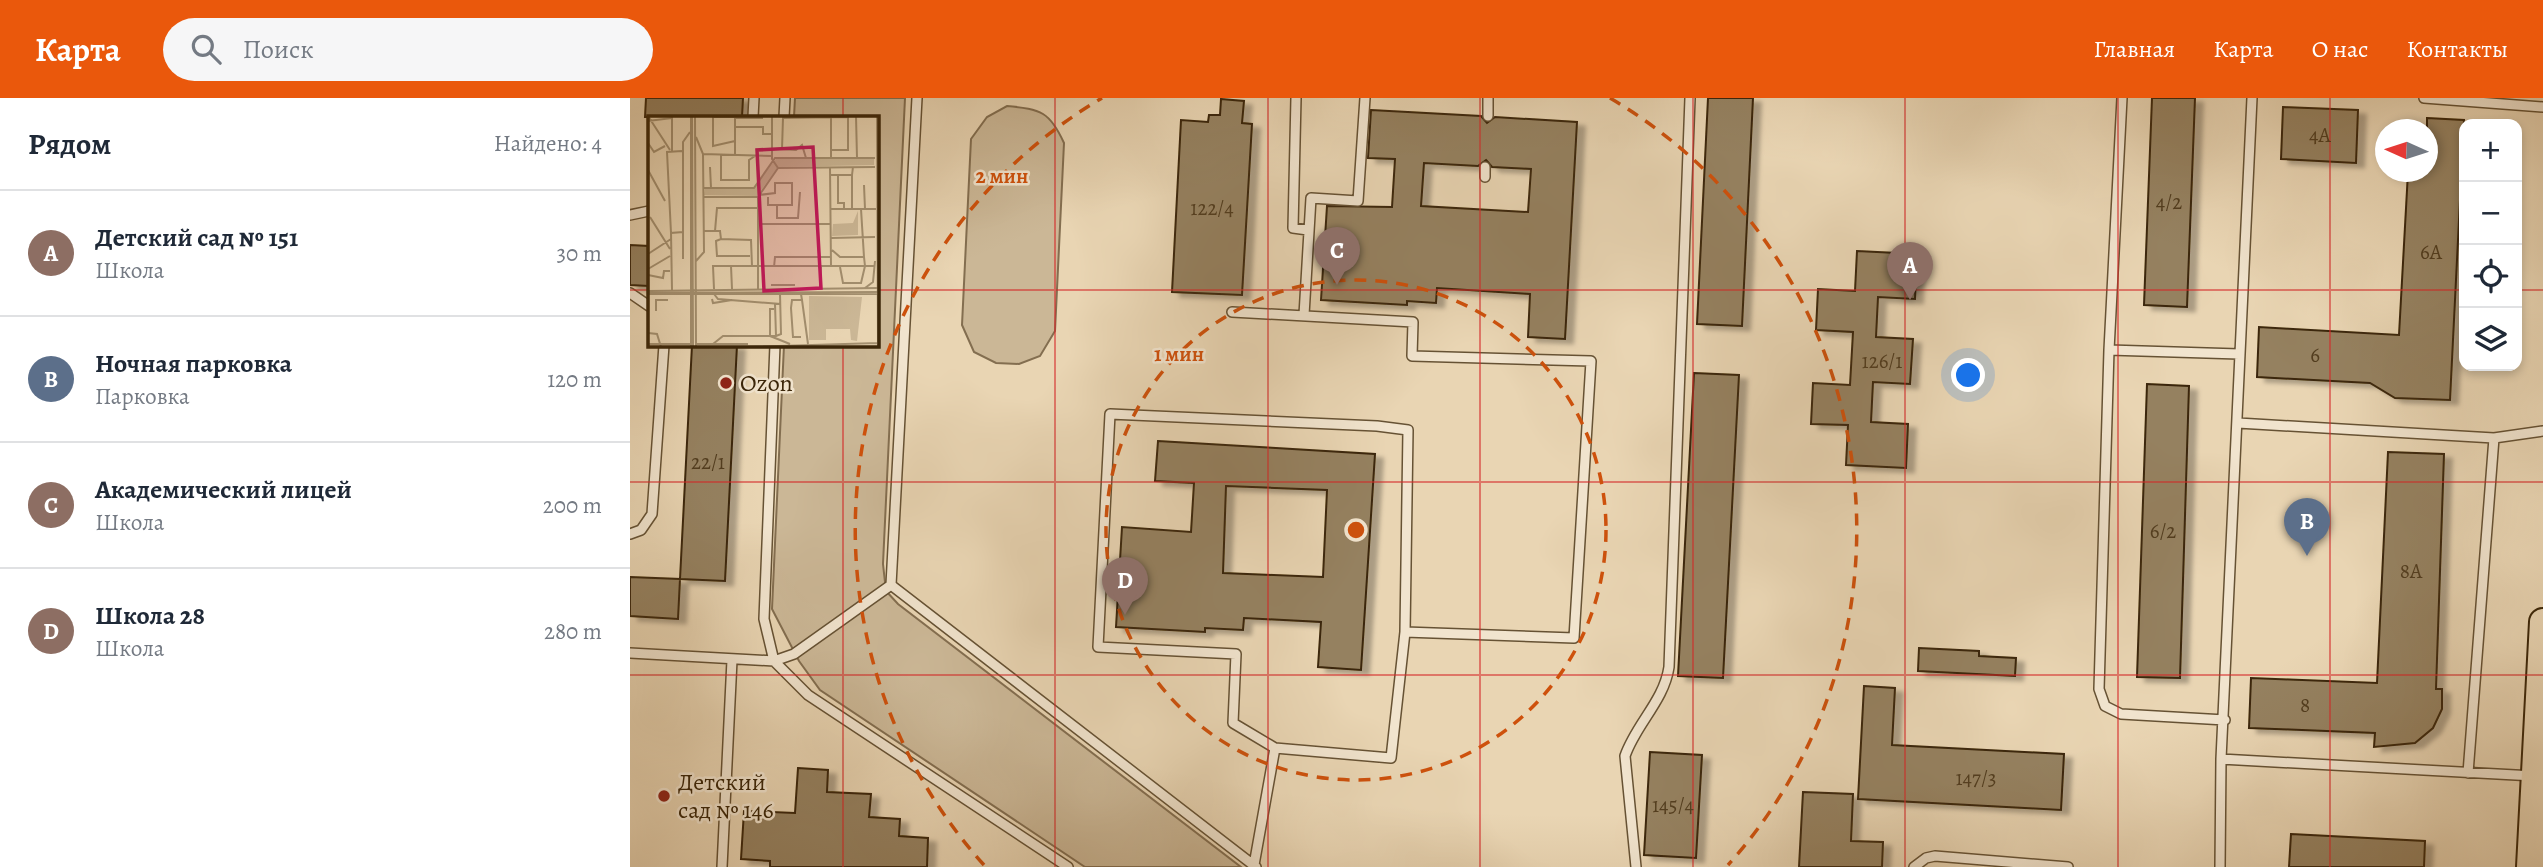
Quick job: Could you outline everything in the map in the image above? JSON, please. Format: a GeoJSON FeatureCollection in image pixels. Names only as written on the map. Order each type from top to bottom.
{"type":"FeatureCollection","features":[{"type":"Feature","properties":{"kind":"main road"},"geometry":{"type":"LineString","coordinates":[[2530,867],[2543,622]]}},
{"type":"Feature","properties":{"kind":"lane"},"geometry":{"type":"LineString","coordinates":[[753,116],[754,98]]}},
{"type":"Feature","properties":{"kind":"lane"},"geometry":{"type":"LineString","coordinates":[[784,116],[785,98]]}},
{"type":"Feature","properties":{"kind":"lane"},"geometry":{"type":"LineString","coordinates":[[891,585],[917,98]]}},
{"type":"Feature","properties":{"kind":"lane"},"geometry":{"type":"LineString","coordinates":[[1296,98],[1293,229],[1308,230]]}},
{"type":"Feature","properties":{"kind":"lane"},"geometry":{"type":"LineString","coordinates":[[1304,315],[1311,198],[1358,201],[1365,98]]}},
{"type":"Feature","properties":{"kind":"lane"},"geometry":{"type":"LineString","coordinates":[[1488,98],[1488,116]]}},
{"type":"Feature","properties":{"kind":"lane"},"geometry":{"type":"LineString","coordinates":[[1636,867],[1625,756],[1630,741],[1661,694],[1669,667],[1690,98]]}},
{"type":"Feature","properties":{"kind":"lane"},"geometry":{"type":"LineString","coordinates":[[2122,98],[2109,350],[2100,699],[2112,712],[2121,714],[2225,720]]}},
{"type":"Feature","properties":{"kind":"lane"},"geometry":{"type":"LineString","coordinates":[[2220,867],[2221,759],[2225,720],[2252,98]]}},
{"type":"Feature","properties":{"kind":"lane"},"geometry":{"type":"LineString","coordinates":[[2424,98],[2543,107]]}},
{"type":"Feature","properties":{"kind":"lane"},"geometry":{"type":"LineString","coordinates":[[630,215],[648,211]]}},
{"type":"Feature","properties":{"kind":"lane"},"geometry":{"type":"LineString","coordinates":[[630,293],[648,305]]}},
{"type":"Feature","properties":{"kind":"lane"},"geometry":{"type":"LineString","coordinates":[[1232,312],[1413,322],[1412,356],[1591,361],[1574,638],[1405,632]]}},
{"type":"Feature","properties":{"kind":"lane"},"geometry":{"type":"LineString","coordinates":[[630,534],[641,530],[652,514],[664,346]]}},
{"type":"Feature","properties":{"kind":"lane"},"geometry":{"type":"LineString","coordinates":[[775,346],[764,619],[774,661],[808,695],[1068,867]]}},
{"type":"Feature","properties":{"kind":"lane"},"geometry":{"type":"LineString","coordinates":[[2109,350],[2239,354]]}},
{"type":"Feature","properties":{"kind":"lane"},"geometry":{"type":"LineString","coordinates":[[1110,414],[1377,426],[1409,430],[1405,632],[1391,758],[1275,748],[1233,723],[1236,654],[1097,647],[1110,414]]}},
{"type":"Feature","properties":{"kind":"lane"},"geometry":{"type":"LineString","coordinates":[[2238,423],[2494,438],[2543,431]]}},
{"type":"Feature","properties":{"kind":"lane"},"geometry":{"type":"LineString","coordinates":[[2468,773],[2494,438]]}},
{"type":"Feature","properties":{"kind":"lane"},"geometry":{"type":"LineString","coordinates":[[630,653],[774,661],[806,646],[891,585]]}},
{"type":"Feature","properties":{"kind":"lane"},"geometry":{"type":"LineString","coordinates":[[891,585],[1255,866],[1275,748]]}},
{"type":"Feature","properties":{"kind":"lane"},"geometry":{"type":"LineString","coordinates":[[722,867],[732,660]]}},
{"type":"Feature","properties":{"kind":"lane"},"geometry":{"type":"LineString","coordinates":[[2221,759],[2534,776]]}},
{"type":"Feature","properties":{"kind":"lane"},"geometry":{"type":"LineString","coordinates":[[1914,867],[1926,858],[1934,856],[2068,867]]}},
{"type":"Feature","properties":{"kind":"shaded area"},"geometry":{"type":"Polygon","coordinates":[[[795,98],[905,98],[883,564],[886,591],[898,604],[1241,867],[1085,867],[820,690],[799,661],[772,609],[784,346],[878,346],[878,116],[794,116],[795,98]]]}},
{"type":"Feature","properties":{"kind":"shaded area"},"geometry":{"type":"Polygon","coordinates":[[[1007,106],[1043,114],[1049,118],[1064,143],[1055,331],[1040,356],[1019,364],[996,363],[974,352],[962,325],[971,139],[987,117],[1007,106]]]}},
{"type":"Feature","properties":{"kind":"building"},"geometry":{"type":"Polygon","coordinates":[[[646,98],[743,98],[742,116],[645,117],[646,98]]]}},
{"type":"Feature","properties":{"kind":"building"},"geometry":{"type":"Polygon","coordinates":[[[1708,98],[1753,98],[1742,326],[1697,324],[1708,98]]]}},
{"type":"Feature","properties":{"kind":"building"},"geometry":{"type":"Polygon","coordinates":[[[2152,98],[2195,98],[2187,307],[2144,305],[2152,98]]]}},
{"type":"Feature","properties":{"kind":"building"},"geometry":{"type":"Polygon","coordinates":[[[1221,99],[1244,101],[1242,123],[1252,124],[1242,295],[1172,292],[1181,120],[1208,122],[1209,115],[1220,115],[1221,99]]]}},
{"type":"Feature","properties":{"kind":"building"},"geometry":{"type":"Polygon","coordinates":[[[2283,107],[2358,110],[2356,163],[2281,159],[2283,107]]]}},
{"type":"Feature","properties":{"kind":"building"},"geometry":{"type":"Polygon","coordinates":[[[1371,110],[1481,116],[1487,123],[1495,117],[1577,122],[1565,339],[1528,337],[1530,294],[1437,288],[1436,303],[1407,301],[1407,305],[1321,300],[1327,206],[1392,207],[1395,159],[1368,158],[1371,110]],[[1486,160],[1478,166],[1424,163],[1421,206],[1528,212],[1531,169],[1492,167],[1486,160]]]}},
{"type":"Feature","properties":{"kind":"building"},"geometry":{"type":"Polygon","coordinates":[[[2427,118],[2459,120],[2459,220],[2450,400],[2395,398],[2370,383],[2257,377],[2259,327],[2399,335],[2407,182],[2438,182],[2438,119],[2427,118]]]}},
{"type":"Feature","properties":{"kind":"building"},"geometry":{"type":"Polygon","coordinates":[[[630,245],[648,246],[648,286],[630,285],[630,245]]]}},
{"type":"Feature","properties":{"kind":"building"},"geometry":{"type":"Polygon","coordinates":[[[1857,251],[1917,254],[1915,299],[1878,297],[1876,337],[1913,339],[1910,384],[1873,382],[1871,422],[1908,424],[1906,468],[1846,465],[1848,425],[1811,424],[1813,383],[1850,385],[1853,332],[1816,330],[1818,289],[1855,291],[1857,251]]]}},
{"type":"Feature","properties":{"kind":"building"},"geometry":{"type":"Polygon","coordinates":[[[692,346],[737,346],[725,581],[680,579],[692,346]]]}},
{"type":"Feature","properties":{"kind":"building"},"geometry":{"type":"Polygon","coordinates":[[[1694,373],[1739,375],[1723,678],[1678,676],[1694,373]]]}},
{"type":"Feature","properties":{"kind":"building"},"geometry":{"type":"Polygon","coordinates":[[[2147,384],[2189,386],[2180,678],[2137,677],[2147,384]]]}},
{"type":"Feature","properties":{"kind":"building"},"geometry":{"type":"Polygon","coordinates":[[[1158,441],[1375,454],[1361,670],[1318,667],[1321,622],[1244,618],[1243,630],[1205,628],[1205,632],[1116,627],[1122,527],[1191,532],[1194,483],[1155,481],[1158,441]],[[1226,486],[1223,573],[1323,577],[1327,490],[1226,486]]]}},
{"type":"Feature","properties":{"kind":"building"},"geometry":{"type":"Polygon","coordinates":[[[2388,452],[2444,454],[2436,689],[2442,689],[2442,709],[2433,728],[2415,743],[2374,747],[2375,733],[2249,728],[2251,678],[2377,683],[2388,452]]]}},
{"type":"Feature","properties":{"kind":"building"},"geometry":{"type":"Polygon","coordinates":[[[630,577],[680,579],[678,619],[630,616],[630,577]]]}},
{"type":"Feature","properties":{"kind":"building"},"geometry":{"type":"Polygon","coordinates":[[[1919,648],[1979,651],[1979,656],[2016,658],[2015,676],[1918,671],[1919,648]]]}},
{"type":"Feature","properties":{"kind":"building"},"geometry":{"type":"Polygon","coordinates":[[[1864,686],[1895,688],[1892,745],[2064,754],[2061,810],[1858,799],[1864,686]]]}},
{"type":"Feature","properties":{"kind":"building"},"geometry":{"type":"Polygon","coordinates":[[[1650,752],[1702,755],[1696,858],[1644,855],[1650,752]]]}},
{"type":"Feature","properties":{"kind":"building"},"geometry":{"type":"Polygon","coordinates":[[[798,768],[828,770],[827,792],[871,794],[869,817],[900,819],[899,836],[928,838],[927,867],[770,867],[770,861],[741,859],[744,811],[795,813],[798,768]]]}},
{"type":"Feature","properties":{"kind":"building"},"geometry":{"type":"Polygon","coordinates":[[[1803,792],[1853,794],[1851,841],[1883,842],[1882,867],[1799,867],[1803,792]]]}},
{"type":"Feature","properties":{"kind":"building"},"geometry":{"type":"Polygon","coordinates":[[[2291,834],[2425,841],[2424,867],[2289,867],[2291,834]]]}},
{"type":"Feature","properties":{"kind":"place","name":"Академический лицей"},"geometry":{"type":"Point","coordinates":[1337,285]}},
{"type":"Feature","properties":{"kind":"place","name":"Детский сад № 151"},"geometry":{"type":"Point","coordinates":[1910,300]}},
{"type":"Feature","properties":{"kind":"place","name":"Ozon"},"geometry":{"type":"Point","coordinates":[726,383]}},
{"type":"Feature","properties":{"kind":"place","name":"Ночная парковка"},"geometry":{"type":"Point","coordinates":[2307,556]}},
{"type":"Feature","properties":{"kind":"place","name":"Школа 28"},"geometry":{"type":"Point","coordinates":[1125,615]}},
{"type":"Feature","properties":{"kind":"place","name":"Детский сад № 146"},"geometry":{"type":"Point","coordinates":[664,796]}}]}
